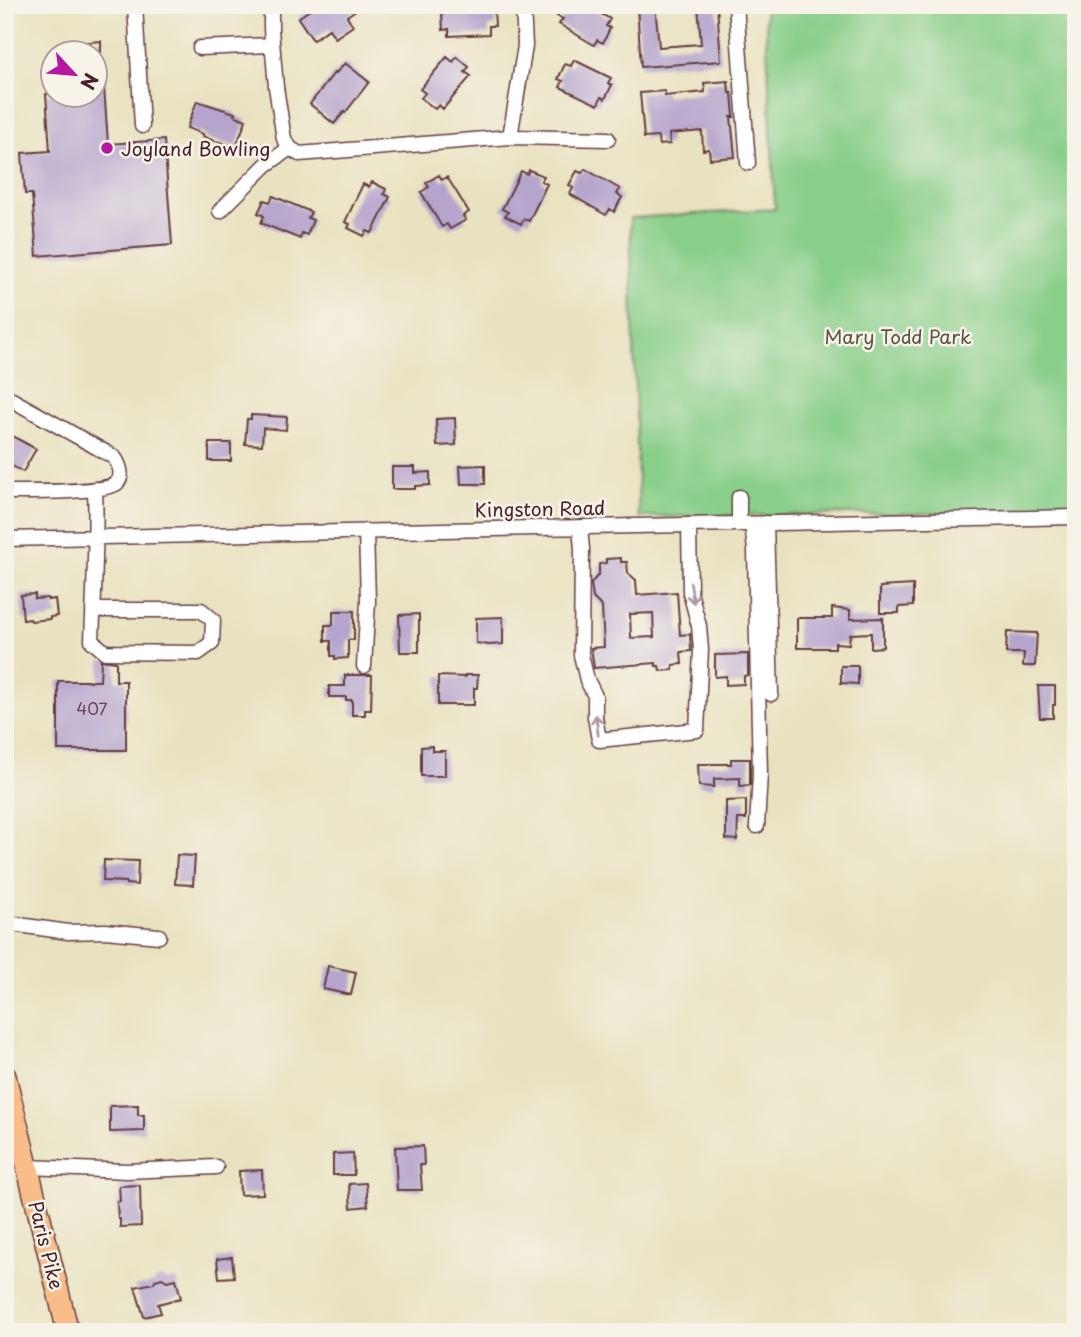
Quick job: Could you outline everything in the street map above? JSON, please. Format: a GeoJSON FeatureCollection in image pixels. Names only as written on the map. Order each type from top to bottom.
{"type":"FeatureCollection","features":[{"type":"Feature","properties":{"kind":"highway","name":"Paris Pike"},"geometry":{"type":"LineString","coordinates":[[5,1076],[68,1332]]}},
{"type":"Feature","properties":{"kind":"street"},"geometry":{"type":"LineString","coordinates":[[135,5],[142,126]]}},
{"type":"Feature","properties":{"kind":"street"},"geometry":{"type":"LineString","coordinates":[[271,5],[276,87],[284,139],[290,148],[299,154],[510,138],[608,139]]}},
{"type":"Feature","properties":{"kind":"street"},"geometry":{"type":"LineString","coordinates":[[510,138],[525,46],[523,5]]}},
{"type":"Feature","properties":{"kind":"street"},"geometry":{"type":"LineString","coordinates":[[736,5],[748,163]]}},
{"type":"Feature","properties":{"kind":"street"},"geometry":{"type":"LineString","coordinates":[[200,48],[272,45]]}},
{"type":"Feature","properties":{"kind":"street"},"geometry":{"type":"LineString","coordinates":[[220,211],[266,165],[290,148]]}},
{"type":"Feature","properties":{"kind":"street"},"geometry":{"type":"LineString","coordinates":[[5,396],[114,457],[121,474],[117,482],[110,487],[5,492]]}},
{"type":"Feature","properties":{"kind":"street"},"geometry":{"type":"LineString","coordinates":[[93,610],[201,610],[213,620],[212,643],[198,653],[104,652],[92,641],[93,610],[97,537],[95,489]]}},
{"type":"Feature","properties":{"kind":"street"},"geometry":{"type":"LineString","coordinates":[[739,497],[752,524],[755,550],[760,774],[757,826]]}},
{"type":"Feature","properties":{"kind":"street","name":"Kingston Road"},"geometry":{"type":"LineString","coordinates":[[5,538],[1076,517]]}},
{"type":"Feature","properties":{"kind":"street"},"geometry":{"type":"LineString","coordinates":[[752,524],[771,694]]}},
{"type":"Feature","properties":{"kind":"street"},"geometry":{"type":"LineString","coordinates":[[580,527],[581,655],[587,680],[595,696],[599,740],[697,730],[701,650],[699,626],[690,592],[689,525]]}},
{"type":"Feature","properties":{"kind":"street"},"geometry":{"type":"LineString","coordinates":[[364,666],[368,601],[366,531]]}},
{"type":"Feature","properties":{"kind":"street"},"geometry":{"type":"LineString","coordinates":[[5,923],[68,932],[105,931],[159,936]]}},
{"type":"Feature","properties":{"kind":"street"},"geometry":{"type":"LineString","coordinates":[[27,1167],[127,1171],[216,1167]]}},
{"type":"Feature","properties":{"kind":"green space","name":"Mary Todd Park"},"geometry":{"type":"Polygon","coordinates":[[[765,5],[1076,5],[1076,511],[639,517],[630,218],[775,209],[765,5]]]}},
{"type":"Feature","properties":{"kind":"building"},"geometry":{"type":"Polygon","coordinates":[[[317,5],[363,5],[347,16],[353,26],[335,38],[329,29],[313,40],[298,18],[317,5]]]}},
{"type":"Feature","properties":{"kind":"building"},"geometry":{"type":"Polygon","coordinates":[[[449,5],[488,5],[488,8],[494,8],[495,26],[489,26],[489,34],[449,36],[449,29],[443,30],[442,13],[449,13],[449,5]]]}},
{"type":"Feature","properties":{"kind":"building"},"geometry":{"type":"Polygon","coordinates":[[[563,5],[585,5],[610,19],[606,26],[610,28],[603,43],[597,40],[594,45],[559,24],[563,19],[557,16],[563,5]]]}},
{"type":"Feature","properties":{"kind":"building"},"geometry":{"type":"Polygon","coordinates":[[[637,5],[655,5],[659,47],[701,44],[698,5],[717,5],[721,61],[641,67],[637,5]]]}},
{"type":"Feature","properties":{"kind":"building"},"geometry":{"type":"Polygon","coordinates":[[[447,57],[453,62],[457,57],[469,67],[465,72],[471,76],[443,109],[439,105],[435,109],[421,98],[425,93],[420,89],[447,57]]]}},
{"type":"Feature","properties":{"kind":"building"},"geometry":{"type":"Polygon","coordinates":[[[574,60],[611,78],[608,83],[612,85],[605,99],[601,97],[598,105],[560,87],[563,81],[558,79],[565,64],[571,66],[574,60]]]}},
{"type":"Feature","properties":{"kind":"building"},"geometry":{"type":"Polygon","coordinates":[[[345,63],[369,82],[334,124],[310,104],[345,63]]]}},
{"type":"Feature","properties":{"kind":"building"},"geometry":{"type":"Polygon","coordinates":[[[728,81],[729,93],[732,93],[734,117],[731,117],[735,157],[710,159],[709,149],[703,150],[702,131],[669,134],[670,144],[659,145],[658,137],[644,138],[640,93],[665,91],[665,96],[705,92],[704,83],[728,81]]]}},
{"type":"Feature","properties":{"kind":"building"},"geometry":{"type":"Polygon","coordinates":[[[197,101],[235,113],[234,115],[246,120],[236,147],[209,139],[187,128],[197,101]]]}},
{"type":"Feature","properties":{"kind":"building","name":"Joyland Bowling"},"geometry":{"type":"Polygon","coordinates":[[[47,108],[106,108],[108,144],[164,140],[172,245],[37,256],[32,194],[25,194],[22,153],[50,151],[47,108]]]}},
{"type":"Feature","properties":{"kind":"building"},"geometry":{"type":"Polygon","coordinates":[[[585,169],[620,189],[617,194],[622,197],[614,212],[610,209],[606,215],[570,194],[573,188],[569,185],[577,171],[582,173],[585,169]]]}},
{"type":"Feature","properties":{"kind":"building"},"geometry":{"type":"Polygon","coordinates":[[[529,170],[544,176],[541,181],[547,184],[529,221],[524,219],[521,224],[505,216],[508,212],[502,209],[521,171],[527,174],[529,170]]]}},
{"type":"Feature","properties":{"kind":"building"},"geometry":{"type":"Polygon","coordinates":[[[439,175],[442,180],[447,177],[469,212],[463,216],[466,220],[450,229],[447,224],[442,227],[421,192],[429,187],[426,183],[439,175]]]}},
{"type":"Feature","properties":{"kind":"building"},"geometry":{"type":"Polygon","coordinates":[[[372,182],[386,189],[384,194],[390,197],[372,233],[367,231],[364,236],[348,228],[350,224],[345,222],[363,184],[369,187],[372,182]]]}},
{"type":"Feature","properties":{"kind":"building"},"geometry":{"type":"Polygon","coordinates":[[[273,196],[311,212],[308,218],[313,220],[307,235],[302,233],[300,239],[261,223],[264,216],[258,213],[264,200],[270,202],[273,196]]]}},
{"type":"Feature","properties":{"kind":"building"},"geometry":{"type":"Polygon","coordinates":[[[251,415],[287,417],[286,430],[263,428],[262,445],[245,444],[247,419],[251,419],[251,415]]]}},
{"type":"Feature","properties":{"kind":"building"},"geometry":{"type":"Polygon","coordinates":[[[455,418],[456,445],[437,446],[436,419],[455,418]]]}},
{"type":"Feature","properties":{"kind":"building"},"geometry":{"type":"Polygon","coordinates":[[[5,432],[36,449],[23,472],[5,462],[5,432]]]}},
{"type":"Feature","properties":{"kind":"building"},"geometry":{"type":"Polygon","coordinates":[[[209,443],[231,443],[231,461],[209,461],[209,443]]]}},
{"type":"Feature","properties":{"kind":"building"},"geometry":{"type":"Polygon","coordinates":[[[485,465],[485,484],[461,484],[460,466],[485,465]]]}},
{"type":"Feature","properties":{"kind":"building"},"geometry":{"type":"Polygon","coordinates":[[[392,467],[415,467],[415,473],[430,472],[430,485],[415,486],[415,489],[392,489],[392,467]]]}},
{"type":"Feature","properties":{"kind":"building"},"geometry":{"type":"Polygon","coordinates":[[[621,558],[621,562],[627,562],[628,573],[636,580],[637,595],[677,592],[680,635],[690,634],[691,651],[681,652],[682,664],[673,665],[673,670],[660,671],[656,663],[594,668],[591,648],[604,647],[602,607],[593,598],[591,583],[599,574],[599,564],[606,563],[606,559],[621,558]],[[653,613],[630,614],[631,638],[654,637],[653,613]]]}},
{"type":"Feature","properties":{"kind":"building"},"geometry":{"type":"Polygon","coordinates":[[[913,585],[913,606],[899,607],[899,613],[880,613],[880,587],[913,585]]]}},
{"type":"Feature","properties":{"kind":"building"},"geometry":{"type":"Polygon","coordinates":[[[35,594],[35,599],[55,599],[57,616],[50,619],[23,620],[21,595],[35,594]]]}},
{"type":"Feature","properties":{"kind":"building"},"geometry":{"type":"Polygon","coordinates":[[[832,608],[850,610],[850,619],[883,618],[883,647],[871,648],[871,633],[850,634],[849,644],[835,643],[835,648],[797,648],[797,618],[832,618],[832,608]]]}},
{"type":"Feature","properties":{"kind":"building"},"geometry":{"type":"Polygon","coordinates":[[[333,611],[354,611],[354,640],[348,640],[348,658],[335,659],[335,656],[331,656],[331,641],[325,641],[325,625],[333,625],[333,611]]]}},
{"type":"Feature","properties":{"kind":"building"},"geometry":{"type":"Polygon","coordinates":[[[419,614],[419,652],[400,652],[399,615],[419,614]]]}},
{"type":"Feature","properties":{"kind":"building"},"geometry":{"type":"Polygon","coordinates":[[[503,617],[503,644],[476,643],[476,618],[503,617]]]}},
{"type":"Feature","properties":{"kind":"building"},"geometry":{"type":"Polygon","coordinates":[[[1007,632],[1037,633],[1035,666],[1023,666],[1024,653],[1006,653],[1007,632]]]}},
{"type":"Feature","properties":{"kind":"building"},"geometry":{"type":"Polygon","coordinates":[[[748,654],[748,675],[744,676],[744,684],[726,685],[726,676],[715,677],[715,655],[748,654]]]}},
{"type":"Feature","properties":{"kind":"building"},"geometry":{"type":"Polygon","coordinates":[[[101,660],[116,662],[116,681],[126,681],[126,750],[58,750],[58,681],[100,681],[101,660]]]}},
{"type":"Feature","properties":{"kind":"building"},"geometry":{"type":"Polygon","coordinates":[[[841,666],[858,666],[858,684],[841,683],[841,666]]]}},
{"type":"Feature","properties":{"kind":"building"},"geometry":{"type":"Polygon","coordinates":[[[345,675],[372,675],[371,710],[365,710],[365,715],[352,715],[352,700],[346,700],[346,697],[329,697],[329,686],[345,686],[345,675]]]}},
{"type":"Feature","properties":{"kind":"building"},"geometry":{"type":"Polygon","coordinates":[[[478,675],[477,688],[474,688],[474,705],[438,705],[438,676],[478,675]]]}},
{"type":"Feature","properties":{"kind":"building"},"geometry":{"type":"Polygon","coordinates":[[[1038,686],[1055,686],[1053,718],[1040,718],[1038,686]]]}},
{"type":"Feature","properties":{"kind":"building"},"geometry":{"type":"Polygon","coordinates":[[[432,746],[432,751],[445,751],[445,776],[421,776],[421,747],[432,746]]]}},
{"type":"Feature","properties":{"kind":"building"},"geometry":{"type":"Polygon","coordinates":[[[731,759],[750,759],[750,785],[740,786],[740,778],[714,779],[714,787],[699,786],[698,764],[731,764],[731,759]]]}},
{"type":"Feature","properties":{"kind":"building"},"geometry":{"type":"Polygon","coordinates":[[[746,800],[746,819],[738,819],[737,840],[726,839],[726,801],[746,800]]]}},
{"type":"Feature","properties":{"kind":"building"},"geometry":{"type":"Polygon","coordinates":[[[177,855],[195,856],[193,885],[175,884],[177,855]]]}},
{"type":"Feature","properties":{"kind":"building"},"geometry":{"type":"Polygon","coordinates":[[[104,860],[138,861],[137,885],[103,881],[104,860]]]}},
{"type":"Feature","properties":{"kind":"building"},"geometry":{"type":"Polygon","coordinates":[[[328,966],[356,972],[351,995],[323,989],[328,966]]]}},
{"type":"Feature","properties":{"kind":"building"},"geometry":{"type":"Polygon","coordinates":[[[138,1105],[138,1115],[144,1115],[144,1131],[110,1132],[110,1106],[138,1105]]]}},
{"type":"Feature","properties":{"kind":"building"},"geometry":{"type":"Polygon","coordinates":[[[423,1146],[424,1165],[420,1165],[422,1190],[397,1190],[395,1147],[423,1146]]]}},
{"type":"Feature","properties":{"kind":"building"},"geometry":{"type":"Polygon","coordinates":[[[353,1153],[354,1175],[333,1175],[333,1154],[353,1153]]]}},
{"type":"Feature","properties":{"kind":"building"},"geometry":{"type":"Polygon","coordinates":[[[262,1170],[263,1194],[240,1195],[239,1171],[262,1170]]]}},
{"type":"Feature","properties":{"kind":"building"},"geometry":{"type":"Polygon","coordinates":[[[366,1183],[368,1206],[351,1208],[349,1184],[366,1183]]]}},
{"type":"Feature","properties":{"kind":"building"},"geometry":{"type":"Polygon","coordinates":[[[140,1185],[141,1226],[120,1227],[117,1202],[120,1201],[119,1186],[140,1185]]]}},
{"type":"Feature","properties":{"kind":"building"},"geometry":{"type":"Polygon","coordinates":[[[232,1257],[234,1277],[219,1278],[217,1259],[232,1257]]]}},
{"type":"Feature","properties":{"kind":"building"},"geometry":{"type":"Polygon","coordinates":[[[162,1278],[167,1281],[176,1279],[181,1298],[158,1304],[161,1313],[144,1317],[135,1287],[154,1283],[162,1278]]]}},
{"type":"Feature","properties":{"kind":"place","name":"Joyland Bowling"},"geometry":{"type":"Point","coordinates":[107,148]}}]}
